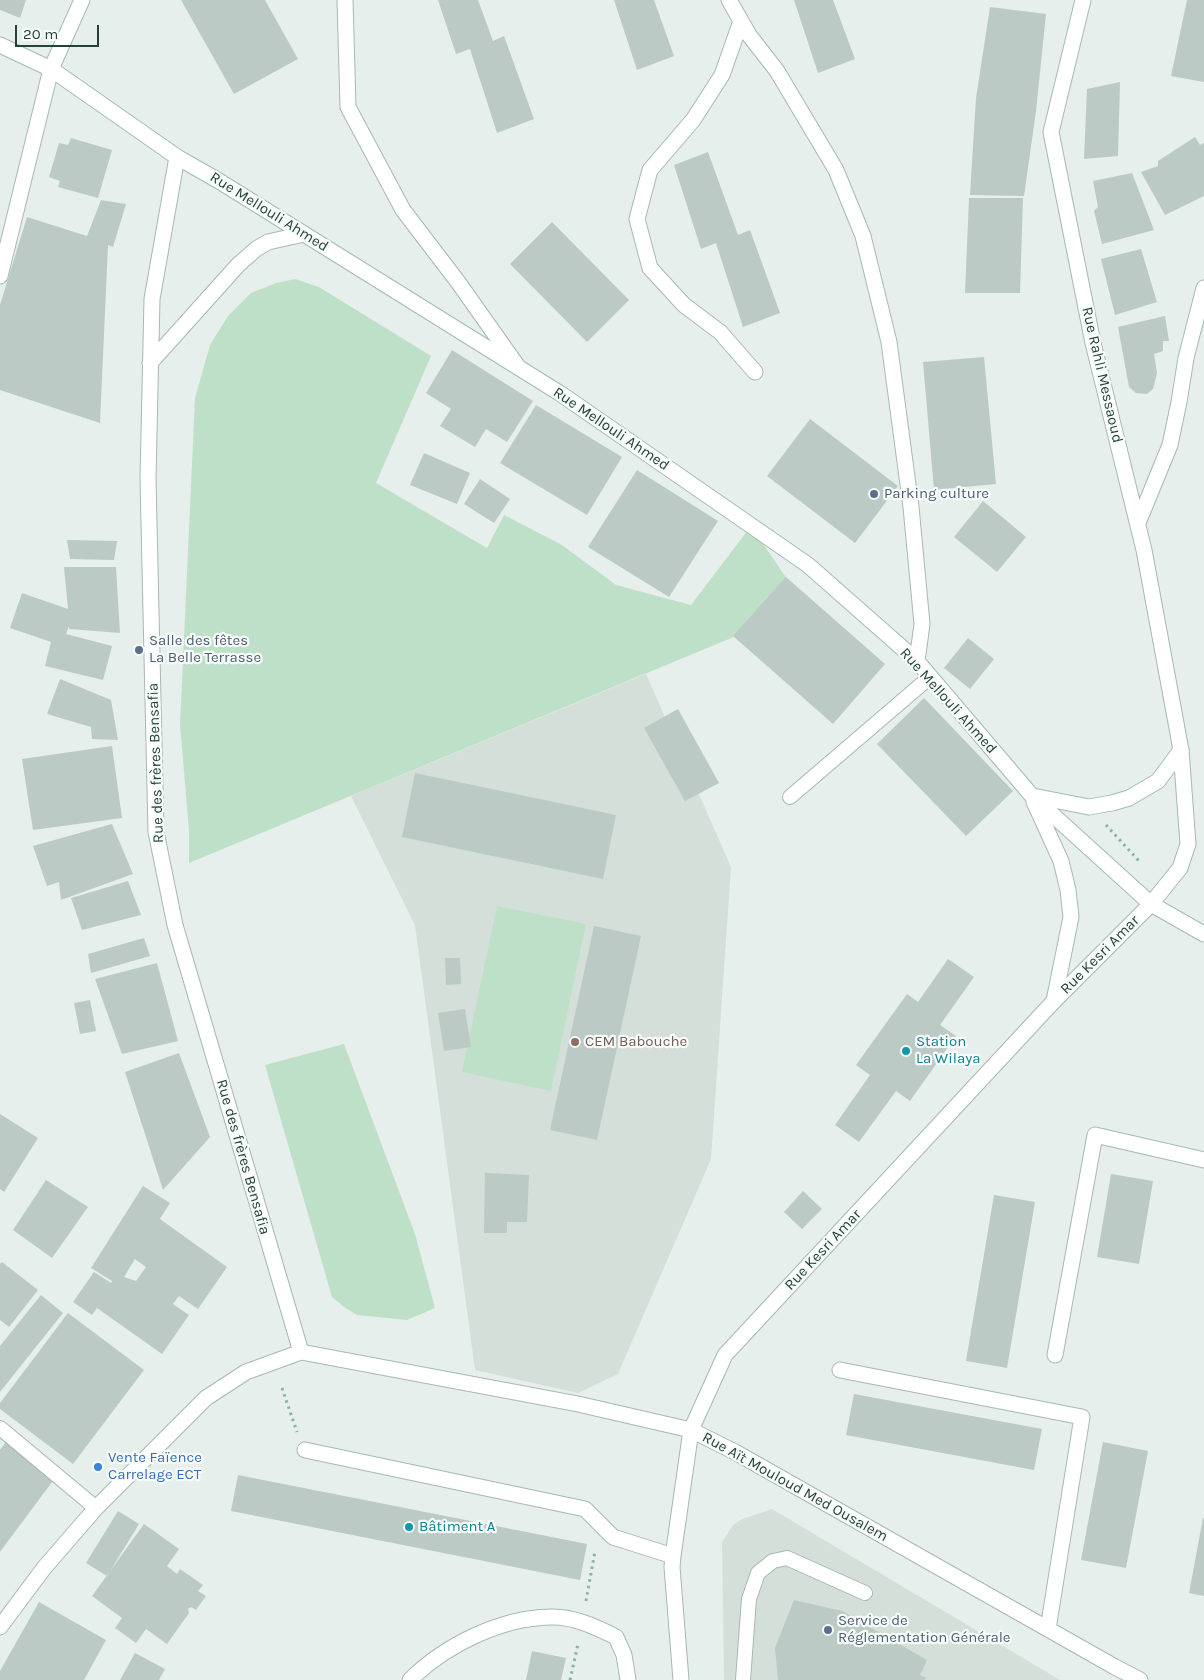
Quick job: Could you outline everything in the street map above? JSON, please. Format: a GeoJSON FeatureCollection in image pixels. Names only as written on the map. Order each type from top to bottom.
{"type":"FeatureCollection","features":[{"type":"Feature","properties":{"kind":"street"},"geometry":{"type":"LineString","coordinates":[[73,0],[75,13],[73,20]]}},
{"type":"Feature","properties":{"kind":"street"},"geometry":{"type":"LineString","coordinates":[[0,276],[51,69],[82,0]]}},
{"type":"Feature","properties":{"kind":"street"},"geometry":{"type":"LineString","coordinates":[[345,0],[348,107],[403,210],[458,282],[519,368]]}},
{"type":"Feature","properties":{"kind":"street"},"geometry":{"type":"LineString","coordinates":[[729,0],[749,35],[777,71],[836,170],[863,236],[889,342],[911,507],[922,624],[917,661]]}},
{"type":"Feature","properties":{"kind":"street","name":"Rue Rahli Messaoud"},"geometry":{"type":"LineString","coordinates":[[1084,0],[1051,132],[1092,343],[1144,550],[1181,750]]}},
{"type":"Feature","properties":{"kind":"street"},"geometry":{"type":"LineString","coordinates":[[741,22],[722,75],[693,120],[650,170],[636,219],[650,268],[684,305],[720,332],[756,372]]}},
{"type":"Feature","properties":{"kind":"street","name":"Rue Mellouli Ahmed"},"geometry":{"type":"LineString","coordinates":[[0,44],[51,69],[176,157],[219,181],[561,394],[808,566],[917,661],[1032,796],[1151,904],[1204,934]]}},
{"type":"Feature","properties":{"kind":"street","name":"Rue des frères Bensafia"},"geometry":{"type":"LineString","coordinates":[[176,157],[152,298],[150,363],[148,480],[156,832],[175,925],[301,1352]]}},
{"type":"Feature","properties":{"kind":"street"},"geometry":{"type":"LineString","coordinates":[[150,363],[238,265],[256,249],[268,242],[304,234]]}},
{"type":"Feature","properties":{"kind":"street"},"geometry":{"type":"LineString","coordinates":[[1138,523],[1170,445],[1186,358],[1204,288]]}},
{"type":"Feature","properties":{"kind":"street"},"geometry":{"type":"LineString","coordinates":[[1032,796],[1089,807],[1129,798],[1158,781],[1181,750]]}},
{"type":"Feature","properties":{"kind":"street","name":"Rue Kesri Amar"},"geometry":{"type":"LineString","coordinates":[[681,1680],[672,1568],[673,1556],[691,1430],[725,1356],[1054,1001],[1151,904],[1180,868],[1188,844],[1181,750]]}},
{"type":"Feature","properties":{"kind":"street"},"geometry":{"type":"LineString","coordinates":[[1032,796],[1061,861],[1068,890],[1071,917],[1054,1001]]}},
{"type":"Feature","properties":{"kind":"street"},"geometry":{"type":"LineString","coordinates":[[1055,1355],[1095,1135],[1204,1160]]}},
{"type":"Feature","properties":{"kind":"street"},"geometry":{"type":"LineString","coordinates":[[0,1627],[44,1568],[96,1508],[206,1398],[246,1372],[301,1352]]}},
{"type":"Feature","properties":{"kind":"street","name":"Rue Aït Mouloud Med Ousalem"},"geometry":{"type":"LineString","coordinates":[[301,1352],[578,1404],[691,1430],[735,1452],[1140,1680]]}},
{"type":"Feature","properties":{"kind":"street"},"geometry":{"type":"LineString","coordinates":[[840,1370],[1082,1417],[1048,1629]]}},
{"type":"Feature","properties":{"kind":"street"},"geometry":{"type":"LineString","coordinates":[[305,1450],[585,1509],[614,1537],[673,1556]]}},
{"type":"Feature","properties":{"kind":"street"},"geometry":{"type":"LineString","coordinates":[[410,1680],[422,1668],[456,1644],[502,1626],[551,1617],[582,1623],[616,1637],[624,1655],[628,1680]]}},
{"type":"Feature","properties":{"kind":"lane"},"geometry":{"type":"LineString","coordinates":[[790,797],[930,677]]}},
{"type":"Feature","properties":{"kind":"lane"},"geometry":{"type":"LineString","coordinates":[[0,1428],[96,1508]]}},
{"type":"Feature","properties":{"kind":"lane"},"geometry":{"type":"LineString","coordinates":[[743,1680],[749,1599],[758,1573],[773,1561],[787,1558],[865,1593]]}},
{"type":"Feature","properties":{"kind":"path"},"geometry":{"type":"LineString","coordinates":[[1106,825],[1142,864]]}},
{"type":"Feature","properties":{"kind":"path"},"geometry":{"type":"LineString","coordinates":[[282,1388],[297,1433]]}},
{"type":"Feature","properties":{"kind":"path"},"geometry":{"type":"LineString","coordinates":[[570,1680],[595,1550]]}},
{"type":"Feature","properties":{"kind":"shaded area","name":"CEM Babouche"},"geometry":{"type":"Polygon","coordinates":[[[646,674],[731,867],[711,1159],[618,1374],[578,1393],[475,1370],[415,925],[351,796],[646,674]]]}},
{"type":"Feature","properties":{"kind":"shaded area"},"geometry":{"type":"Polygon","coordinates":[[[772,1509],[1060,1680],[724,1680],[722,1542],[733,1525],[742,1519],[772,1509]]]}},
{"type":"Feature","properties":{"kind":"green space"},"geometry":{"type":"Polygon","coordinates":[[[295,279],[319,287],[431,356],[376,483],[487,548],[504,515],[562,545],[616,585],[691,605],[751,526],[806,607],[189,863],[189,830],[180,725],[195,398],[210,345],[228,316],[251,293],[276,283],[295,279]]]}},
{"type":"Feature","properties":{"kind":"green space"},"geometry":{"type":"Polygon","coordinates":[[[497,906],[586,924],[551,1091],[462,1072],[497,906]]]}},
{"type":"Feature","properties":{"kind":"green space"},"geometry":{"type":"Polygon","coordinates":[[[344,1044],[415,1234],[435,1308],[407,1320],[357,1315],[332,1297],[265,1065],[344,1044]]]}},
{"type":"Feature","properties":{"kind":"building"},"geometry":{"type":"Polygon","coordinates":[[[0,0],[26,0],[20,18],[0,10],[0,0]]]}},
{"type":"Feature","properties":{"kind":"building"},"geometry":{"type":"Polygon","coordinates":[[[181,0],[265,0],[298,59],[234,94],[181,0]]]}},
{"type":"Feature","properties":{"kind":"building"},"geometry":{"type":"Polygon","coordinates":[[[438,0],[478,0],[493,41],[504,36],[534,119],[497,133],[470,49],[456,54],[438,0]]]}},
{"type":"Feature","properties":{"kind":"building"},"geometry":{"type":"Polygon","coordinates":[[[614,0],[654,0],[674,56],[637,70],[614,0]]]}},
{"type":"Feature","properties":{"kind":"building"},"geometry":{"type":"Polygon","coordinates":[[[794,0],[833,0],[855,59],[818,73],[794,0]]]}},
{"type":"Feature","properties":{"kind":"building"},"geometry":{"type":"Polygon","coordinates":[[[1187,0],[1204,0],[1204,82],[1171,76],[1187,0]]]}},
{"type":"Feature","properties":{"kind":"building"},"geometry":{"type":"Polygon","coordinates":[[[990,7],[1046,14],[1036,111],[1024,196],[970,195],[976,98],[990,7]]]}},
{"type":"Feature","properties":{"kind":"building"},"geometry":{"type":"Polygon","coordinates":[[[1120,82],[1118,156],[1084,159],[1087,89],[1120,82]]]}},
{"type":"Feature","properties":{"kind":"building"},"geometry":{"type":"Polygon","coordinates":[[[1195,137],[1200,145],[1204,143],[1204,196],[1165,215],[1141,172],[1158,166],[1158,161],[1195,137]]]}},
{"type":"Feature","properties":{"kind":"building"},"geometry":{"type":"Polygon","coordinates":[[[71,138],[112,150],[98,198],[58,187],[60,181],[49,177],[59,143],[68,145],[71,138]]]}},
{"type":"Feature","properties":{"kind":"building"},"geometry":{"type":"Polygon","coordinates":[[[708,152],[738,235],[750,230],[780,313],[743,327],[716,243],[701,249],[674,165],[708,152]]]}},
{"type":"Feature","properties":{"kind":"building"},"geometry":{"type":"Polygon","coordinates":[[[1132,173],[1154,230],[1102,244],[1094,211],[1098,207],[1093,181],[1132,173]]]}},
{"type":"Feature","properties":{"kind":"building"},"geometry":{"type":"Polygon","coordinates":[[[969,198],[1023,198],[1020,293],[965,293],[969,198]]]}},
{"type":"Feature","properties":{"kind":"building"},"geometry":{"type":"Polygon","coordinates":[[[101,200],[126,204],[113,247],[108,245],[100,423],[0,390],[0,305],[27,217],[87,236],[101,200]]]}},
{"type":"Feature","properties":{"kind":"building"},"geometry":{"type":"Polygon","coordinates":[[[552,222],[629,300],[587,342],[510,264],[552,222]]]}},
{"type":"Feature","properties":{"kind":"building"},"geometry":{"type":"Polygon","coordinates":[[[1141,249],[1157,302],[1115,315],[1101,259],[1141,249]]]}},
{"type":"Feature","properties":{"kind":"building"},"geometry":{"type":"Polygon","coordinates":[[[1165,316],[1169,341],[1163,341],[1163,351],[1154,354],[1157,373],[1153,389],[1147,394],[1136,393],[1129,387],[1118,327],[1165,316]]]}},
{"type":"Feature","properties":{"kind":"building"},"geometry":{"type":"Polygon","coordinates":[[[452,350],[533,401],[507,442],[486,429],[475,447],[440,426],[451,409],[426,393],[452,350]]]}},
{"type":"Feature","properties":{"kind":"building"},"geometry":{"type":"Polygon","coordinates":[[[984,357],[996,484],[934,490],[923,362],[984,357]]]}},
{"type":"Feature","properties":{"kind":"building"},"geometry":{"type":"Polygon","coordinates":[[[536,405],[622,457],[587,515],[500,463],[536,405]]]}},
{"type":"Feature","properties":{"kind":"building"},"geometry":{"type":"Polygon","coordinates":[[[810,419],[898,486],[855,543],[767,476],[810,419]]]}},
{"type":"Feature","properties":{"kind":"building"},"geometry":{"type":"Polygon","coordinates":[[[424,453],[470,473],[457,504],[410,485],[424,453]]]}},
{"type":"Feature","properties":{"kind":"building"},"geometry":{"type":"Polygon","coordinates":[[[637,470],[718,521],[669,597],[588,547],[637,470]]]}},
{"type":"Feature","properties":{"kind":"building"},"geometry":{"type":"Polygon","coordinates":[[[480,479],[510,499],[494,523],[464,504],[480,479]]]}},
{"type":"Feature","properties":{"kind":"building"},"geometry":{"type":"Polygon","coordinates":[[[983,501],[1026,537],[997,572],[954,537],[983,501]]]}},
{"type":"Feature","properties":{"kind":"building"},"geometry":{"type":"Polygon","coordinates":[[[67,540],[117,541],[114,560],[70,559],[67,540]]]}},
{"type":"Feature","properties":{"kind":"building"},"geometry":{"type":"Polygon","coordinates":[[[64,567],[116,567],[120,633],[69,629],[69,626],[66,634],[112,646],[103,680],[45,666],[51,642],[10,628],[22,593],[68,609],[64,567]]]}},
{"type":"Feature","properties":{"kind":"building"},"geometry":{"type":"Polygon","coordinates":[[[786,577],[885,664],[833,724],[733,636],[786,577]]]}},
{"type":"Feature","properties":{"kind":"building"},"geometry":{"type":"Polygon","coordinates":[[[968,638],[994,659],[970,689],[944,668],[968,638]]]}},
{"type":"Feature","properties":{"kind":"building"},"geometry":{"type":"Polygon","coordinates":[[[60,679],[111,700],[118,740],[92,739],[91,727],[47,714],[60,679]]]}},
{"type":"Feature","properties":{"kind":"building"},"geometry":{"type":"Polygon","coordinates":[[[924,698],[1013,791],[966,836],[877,744],[924,698]]]}},
{"type":"Feature","properties":{"kind":"building"},"geometry":{"type":"Polygon","coordinates":[[[678,709],[719,783],[685,801],[644,728],[678,709]]]}},
{"type":"Feature","properties":{"kind":"building"},"geometry":{"type":"Polygon","coordinates":[[[112,746],[122,818],[33,830],[22,759],[112,746]]]}},
{"type":"Feature","properties":{"kind":"building"},"geometry":{"type":"Polygon","coordinates":[[[415,773],[616,815],[603,879],[402,837],[415,773]]]}},
{"type":"Feature","properties":{"kind":"building"},"geometry":{"type":"Polygon","coordinates":[[[112,824],[133,874],[61,900],[59,882],[47,886],[33,846],[112,824]]]}},
{"type":"Feature","properties":{"kind":"building"},"geometry":{"type":"Polygon","coordinates":[[[128,881],[141,915],[82,930],[71,898],[128,881]]]}},
{"type":"Feature","properties":{"kind":"building"},"geometry":{"type":"Polygon","coordinates":[[[594,926],[641,936],[597,1140],[550,1130],[594,926]]]}},
{"type":"Feature","properties":{"kind":"building"},"geometry":{"type":"Polygon","coordinates":[[[144,938],[150,956],[91,973],[88,954],[144,938]]]}},
{"type":"Feature","properties":{"kind":"building"},"geometry":{"type":"Polygon","coordinates":[[[445,958],[460,958],[461,984],[446,985],[445,958]]]}},
{"type":"Feature","properties":{"kind":"building","name":"Station La Wilaya"},"geometry":{"type":"Polygon","coordinates":[[[948,959],[974,977],[940,1025],[956,1036],[910,1101],[896,1091],[859,1142],[835,1125],[870,1075],[856,1065],[907,994],[918,1002],[948,959]]]}},
{"type":"Feature","properties":{"kind":"building"},"geometry":{"type":"Polygon","coordinates":[[[157,963],[178,1041],[122,1054],[95,979],[157,963]]]}},
{"type":"Feature","properties":{"kind":"building"},"geometry":{"type":"Polygon","coordinates":[[[90,1000],[96,1031],[80,1034],[74,1003],[90,1000]]]}},
{"type":"Feature","properties":{"kind":"building"},"geometry":{"type":"Polygon","coordinates":[[[465,1009],[471,1047],[444,1051],[438,1013],[465,1009]]]}},
{"type":"Feature","properties":{"kind":"building"},"geometry":{"type":"Polygon","coordinates":[[[179,1053],[210,1137],[163,1190],[125,1072],[179,1053]]]}},
{"type":"Feature","properties":{"kind":"building"},"geometry":{"type":"Polygon","coordinates":[[[0,1114],[38,1138],[4,1192],[0,1189],[0,1114]]]}},
{"type":"Feature","properties":{"kind":"building"},"geometry":{"type":"Polygon","coordinates":[[[485,1173],[529,1175],[527,1222],[507,1222],[507,1233],[484,1233],[485,1173]]]}},
{"type":"Feature","properties":{"kind":"building"},"geometry":{"type":"Polygon","coordinates":[[[1111,1174],[1153,1181],[1139,1264],[1097,1257],[1111,1174]]]}},
{"type":"Feature","properties":{"kind":"building"},"geometry":{"type":"Polygon","coordinates":[[[46,1180],[88,1207],[52,1258],[13,1230],[46,1180]]]}},
{"type":"Feature","properties":{"kind":"building"},"geometry":{"type":"Polygon","coordinates":[[[143,1186],[170,1203],[160,1219],[227,1267],[198,1309],[179,1296],[173,1304],[189,1315],[162,1354],[97,1308],[92,1315],[73,1302],[94,1272],[111,1283],[112,1281],[91,1268],[143,1186]],[[135,1259],[124,1277],[136,1281],[146,1267],[135,1259]]]}},
{"type":"Feature","properties":{"kind":"building"},"geometry":{"type":"Polygon","coordinates":[[[803,1191],[822,1209],[802,1229],[784,1212],[803,1191]]]}},
{"type":"Feature","properties":{"kind":"building"},"geometry":{"type":"Polygon","coordinates":[[[994,1195],[1035,1202],[1007,1368],[966,1361],[994,1195]]]}},
{"type":"Feature","properties":{"kind":"building"},"geometry":{"type":"Polygon","coordinates":[[[2,1262],[38,1290],[9,1327],[0,1320],[0,1264],[2,1262]]]}},
{"type":"Feature","properties":{"kind":"building"},"geometry":{"type":"Polygon","coordinates":[[[41,1295],[63,1313],[0,1392],[0,1346],[41,1295]]]}},
{"type":"Feature","properties":{"kind":"building"},"geometry":{"type":"Polygon","coordinates":[[[68,1313],[144,1370],[73,1464],[0,1409],[0,1403],[68,1313]]]}},
{"type":"Feature","properties":{"kind":"building"},"geometry":{"type":"Polygon","coordinates":[[[854,1394],[1042,1429],[1034,1470],[846,1435],[854,1394]]]}},
{"type":"Feature","properties":{"kind":"building"},"geometry":{"type":"Polygon","coordinates":[[[6,1442],[55,1478],[0,1552],[0,1450],[6,1442]]]}},
{"type":"Feature","properties":{"kind":"building"},"geometry":{"type":"Polygon","coordinates":[[[1103,1442],[1148,1451],[1126,1568],[1081,1560],[1103,1442]]]}},
{"type":"Feature","properties":{"kind":"building","name":"Bâtiment A"},"geometry":{"type":"Polygon","coordinates":[[[238,1475],[587,1544],[580,1580],[231,1511],[238,1475]]]}},
{"type":"Feature","properties":{"kind":"building"},"geometry":{"type":"Polygon","coordinates":[[[118,1511],[139,1524],[107,1576],[86,1563],[118,1511]]]}},
{"type":"Feature","properties":{"kind":"building"},"geometry":{"type":"Polygon","coordinates":[[[1204,1518],[1204,1596],[1189,1593],[1204,1518]]]}},
{"type":"Feature","properties":{"kind":"building"},"geometry":{"type":"Polygon","coordinates":[[[144,1524],[179,1549],[167,1566],[177,1574],[180,1569],[203,1585],[198,1591],[206,1596],[196,1610],[191,1607],[188,1609],[189,1613],[167,1644],[146,1629],[136,1643],[115,1628],[122,1618],[92,1596],[144,1524]]]}},
{"type":"Feature","properties":{"kind":"building","name":"Service de Réglementation Générale"},"geometry":{"type":"Polygon","coordinates":[[[794,1600],[842,1611],[927,1660],[920,1675],[926,1678],[925,1680],[778,1680],[775,1648],[794,1600]]]}},
{"type":"Feature","properties":{"kind":"building"},"geometry":{"type":"Polygon","coordinates":[[[39,1602],[106,1640],[84,1680],[0,1680],[0,1671],[39,1602]]]}},
{"type":"Feature","properties":{"kind":"building"},"geometry":{"type":"Polygon","coordinates":[[[532,1651],[566,1658],[561,1680],[526,1680],[532,1651]]]}},
{"type":"Feature","properties":{"kind":"building"},"geometry":{"type":"Polygon","coordinates":[[[135,1653],[165,1669],[159,1680],[120,1680],[135,1653]]]}},
{"type":"Feature","properties":{"kind":"place","name":"Parking culture"},"geometry":{"type":"Point","coordinates":[874,494]}},
{"type":"Feature","properties":{"kind":"place","name":"Salle des fêtes La Belle Terrasse"},"geometry":{"type":"Point","coordinates":[139,650]}},
{"type":"Feature","properties":{"kind":"place","name":"CEM Babouche"},"geometry":{"type":"Point","coordinates":[575,1042]}},
{"type":"Feature","properties":{"kind":"place","name":"Station La Wilaya"},"geometry":{"type":"Point","coordinates":[906,1051]}},
{"type":"Feature","properties":{"kind":"place","name":"Vente Faïence Carrelage ECT"},"geometry":{"type":"Point","coordinates":[98,1467]}},
{"type":"Feature","properties":{"kind":"place","name":"Bâtiment A"},"geometry":{"type":"Point","coordinates":[409,1527]}},
{"type":"Feature","properties":{"kind":"place","name":"Service de Réglementation Générale"},"geometry":{"type":"Point","coordinates":[828,1630]}}]}
